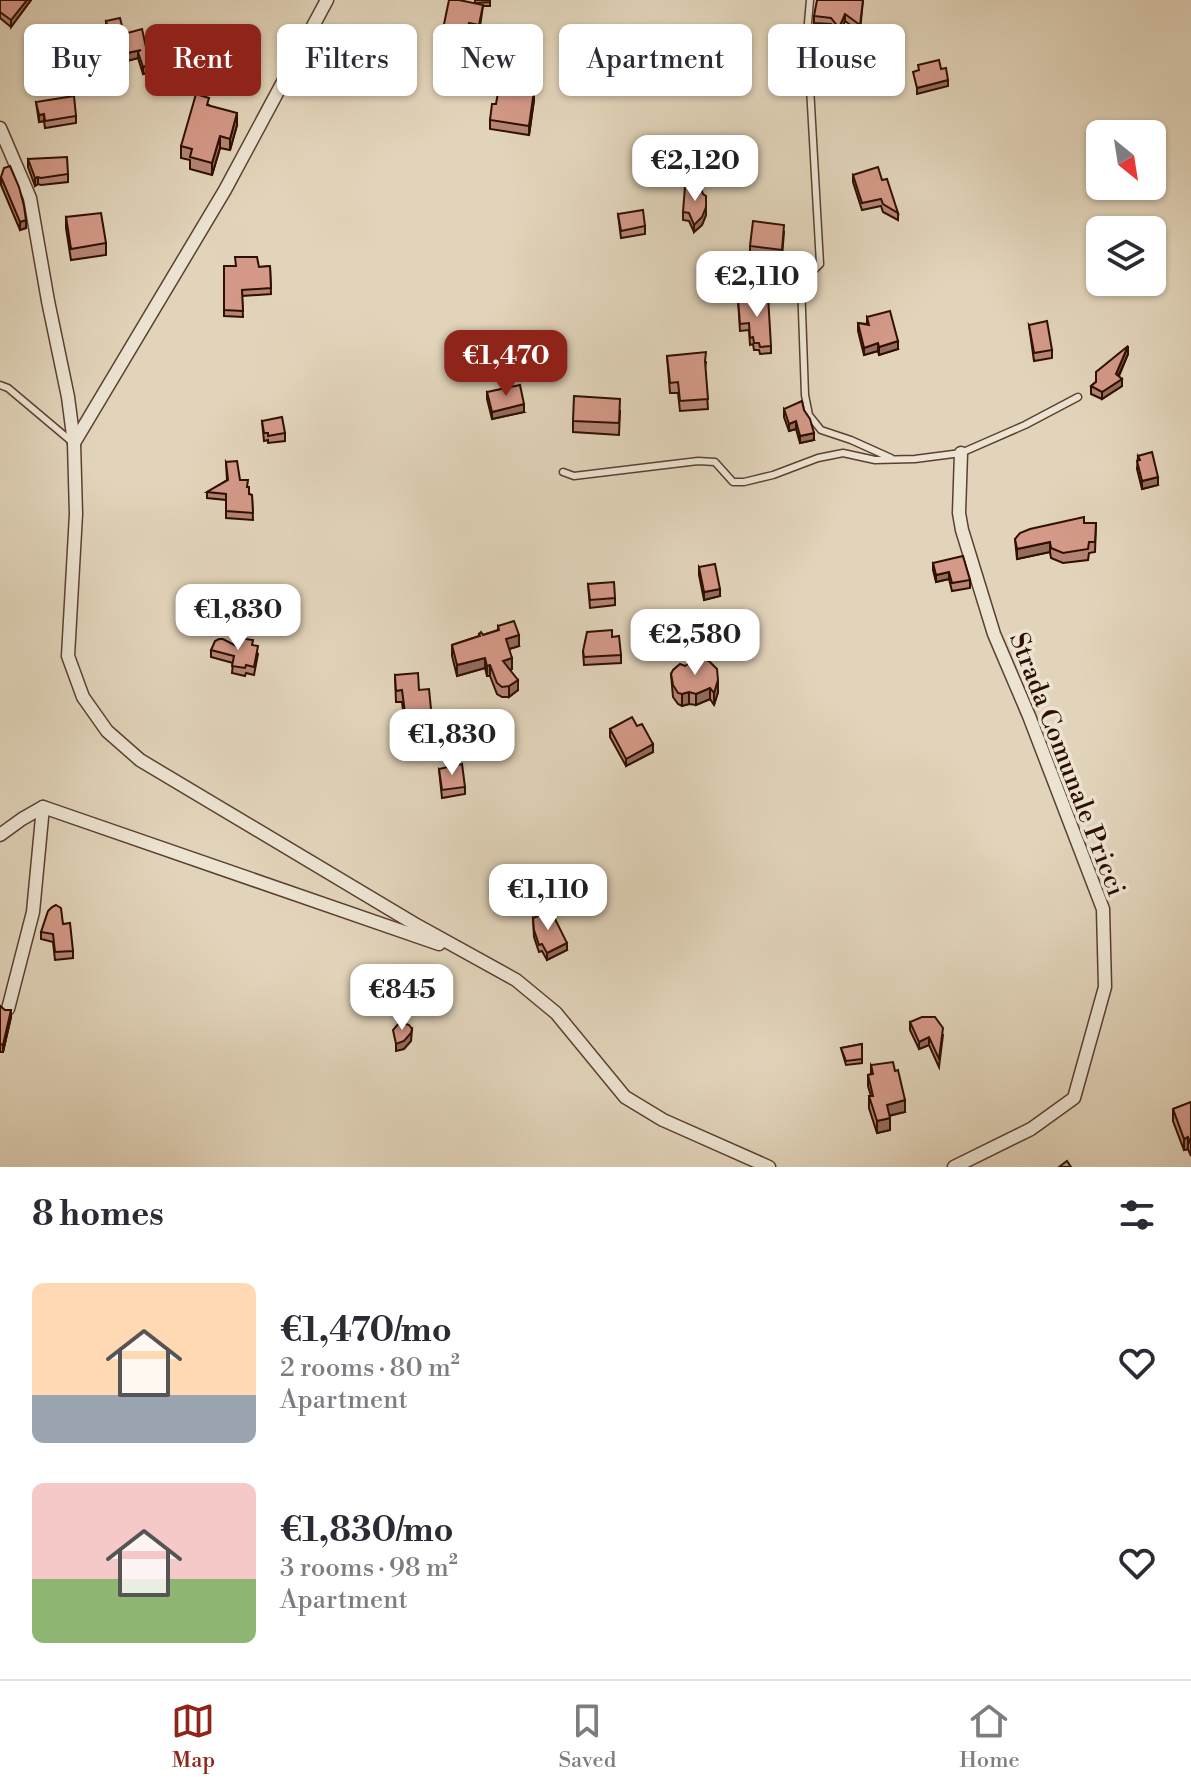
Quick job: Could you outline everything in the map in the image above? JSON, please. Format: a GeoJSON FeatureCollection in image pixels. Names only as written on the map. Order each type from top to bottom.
{"type":"FeatureCollection","features":[{"type":"Feature","properties":{"kind":"street"},"geometry":{"type":"LineString","coordinates":[[74,443],[225,190],[327,0]]}},
{"type":"Feature","properties":{"kind":"street"},"geometry":{"type":"LineString","coordinates":[[0,128],[30,198],[74,443],[76,514],[68,656],[83,697],[107,731],[140,760],[413,923],[516,980],[556,1013],[625,1097],[663,1120],[769,1167]]}},
{"type":"Feature","properties":{"kind":"street","name":"Strada Comunale Pricci"},"geometry":{"type":"LineString","coordinates":[[954,1167],[1031,1129],[1074,1098],[1105,987],[1103,909],[994,634],[962,530],[959,513],[961,453]]}},
{"type":"Feature","properties":{"kind":"street"},"geometry":{"type":"LineString","coordinates":[[0,835],[43,807],[472,956]]}},
{"type":"Feature","properties":{"kind":"street"},"geometry":{"type":"LineString","coordinates":[[8,1009],[33,912],[43,807]]}},
{"type":"Feature","properties":{"kind":"lane"},"geometry":{"type":"LineString","coordinates":[[810,0],[807,34],[820,264],[801,283],[805,395],[809,415],[821,430],[894,460]]}},
{"type":"Feature","properties":{"kind":"lane"},"geometry":{"type":"LineString","coordinates":[[718,262],[804,280]]}},
{"type":"Feature","properties":{"kind":"lane"},"geometry":{"type":"LineString","coordinates":[[0,385],[8,388],[74,443]]}},
{"type":"Feature","properties":{"kind":"lane"},"geometry":{"type":"LineString","coordinates":[[563,472],[574,476],[698,461],[715,462],[733,482],[744,482],[843,453],[875,460],[961,453],[1078,397]]}},
{"type":"Feature","properties":{"kind":"building"},"geometry":{"type":"Polygon","coordinates":[[[0,0],[27,0],[11,20],[0,12],[0,0]]]}},
{"type":"Feature","properties":{"kind":"building"},"geometry":{"type":"Polygon","coordinates":[[[449,0],[483,5],[479,24],[444,24],[449,0]]]}},
{"type":"Feature","properties":{"kind":"building"},"geometry":{"type":"Polygon","coordinates":[[[817,0],[863,0],[860,24],[845,14],[841,24],[836,24],[831,18],[814,16],[817,0]]]}},
{"type":"Feature","properties":{"kind":"building"},"geometry":{"type":"Polygon","coordinates":[[[120,18],[122,24],[107,24],[106,21],[120,18]]]}},
{"type":"Feature","properties":{"kind":"building"},"geometry":{"type":"Polygon","coordinates":[[[142,29],[145,42],[143,67],[138,52],[141,50],[129,53],[129,33],[142,29]]]}},
{"type":"Feature","properties":{"kind":"building"},"geometry":{"type":"Polygon","coordinates":[[[939,60],[941,69],[946,68],[948,80],[917,88],[913,72],[919,70],[918,65],[939,60]]]}},
{"type":"Feature","properties":{"kind":"building"},"geometry":{"type":"Polygon","coordinates":[[[74,96],[76,116],[45,121],[44,114],[39,115],[36,102],[74,96]]]}},
{"type":"Feature","properties":{"kind":"building"},"geometry":{"type":"Polygon","coordinates":[[[195,96],[209,98],[207,105],[237,113],[230,139],[220,136],[212,163],[190,157],[192,149],[181,146],[195,96]]]}},
{"type":"Feature","properties":{"kind":"building"},"geometry":{"type":"Polygon","coordinates":[[[497,96],[533,96],[529,126],[490,120],[492,104],[496,104],[497,96]]]}},
{"type":"Feature","properties":{"kind":"building"},"geometry":{"type":"Polygon","coordinates":[[[67,157],[68,174],[41,178],[35,178],[28,159],[67,157]]]}},
{"type":"Feature","properties":{"kind":"building"},"geometry":{"type":"Polygon","coordinates":[[[10,166],[24,206],[26,220],[20,222],[1,177],[4,168],[10,166]]]}},
{"type":"Feature","properties":{"kind":"building"},"geometry":{"type":"Polygon","coordinates":[[[878,167],[882,180],[887,179],[898,213],[883,204],[881,199],[862,203],[853,175],[878,167]]]}},
{"type":"Feature","properties":{"kind":"building"},"geometry":{"type":"Polygon","coordinates":[[[685,187],[701,188],[706,196],[702,217],[694,225],[689,213],[683,212],[685,187]]]}},
{"type":"Feature","properties":{"kind":"building"},"geometry":{"type":"Polygon","coordinates":[[[643,210],[645,226],[621,231],[618,214],[643,210]]]}},
{"type":"Feature","properties":{"kind":"building"},"geometry":{"type":"Polygon","coordinates":[[[101,213],[106,243],[71,249],[66,217],[101,213]]]}},
{"type":"Feature","properties":{"kind":"building"},"geometry":{"type":"Polygon","coordinates":[[[753,221],[784,225],[782,250],[750,246],[753,221]]]}},
{"type":"Feature","properties":{"kind":"building"},"geometry":{"type":"Polygon","coordinates":[[[235,257],[257,257],[259,267],[270,266],[271,288],[242,290],[243,311],[224,310],[224,266],[236,266],[235,257]]]}},
{"type":"Feature","properties":{"kind":"building"},"geometry":{"type":"Polygon","coordinates":[[[768,296],[771,346],[760,347],[759,343],[754,343],[753,337],[750,338],[749,323],[740,324],[738,299],[768,296]]]}},
{"type":"Feature","properties":{"kind":"building"},"geometry":{"type":"Polygon","coordinates":[[[890,311],[898,341],[864,348],[858,323],[869,325],[867,317],[890,311]]]}},
{"type":"Feature","properties":{"kind":"building"},"geometry":{"type":"Polygon","coordinates":[[[1047,321],[1052,350],[1034,353],[1029,325],[1047,321]]]}},
{"type":"Feature","properties":{"kind":"building"},"geometry":{"type":"Polygon","coordinates":[[[1128,346],[1116,374],[1122,379],[1102,392],[1091,386],[1096,382],[1096,372],[1128,346]]]}},
{"type":"Feature","properties":{"kind":"building"},"geometry":{"type":"Polygon","coordinates":[[[706,352],[708,399],[680,401],[678,382],[670,383],[667,356],[706,352]]]}},
{"type":"Feature","properties":{"kind":"building"},"geometry":{"type":"Polygon","coordinates":[[[520,385],[524,404],[492,412],[487,392],[520,385]]]}},
{"type":"Feature","properties":{"kind":"building"},"geometry":{"type":"Polygon","coordinates":[[[574,396],[620,399],[619,423],[573,421],[574,396]]]}},
{"type":"Feature","properties":{"kind":"building"},"geometry":{"type":"Polygon","coordinates":[[[802,401],[814,433],[800,436],[796,421],[789,424],[784,409],[802,401]]]}},
{"type":"Feature","properties":{"kind":"building"},"geometry":{"type":"Polygon","coordinates":[[[282,417],[285,433],[268,436],[264,433],[262,421],[282,417]]]}},
{"type":"Feature","properties":{"kind":"building"},"geometry":{"type":"Polygon","coordinates":[[[1152,452],[1158,477],[1142,481],[1138,456],[1152,452]]]}},
{"type":"Feature","properties":{"kind":"building"},"geometry":{"type":"Polygon","coordinates":[[[237,461],[240,480],[248,480],[253,513],[226,511],[226,494],[207,492],[228,480],[226,462],[237,461]]]}},
{"type":"Feature","properties":{"kind":"building"},"geometry":{"type":"Polygon","coordinates":[[[1084,517],[1084,523],[1096,523],[1095,542],[1089,542],[1088,549],[1063,553],[1051,548],[1050,542],[1017,549],[1015,539],[1020,533],[1084,517]]]}},
{"type":"Feature","properties":{"kind":"building"},"geometry":{"type":"Polygon","coordinates":[[[963,556],[970,580],[952,583],[949,572],[936,575],[933,563],[963,556]]]}},
{"type":"Feature","properties":{"kind":"building"},"geometry":{"type":"Polygon","coordinates":[[[715,564],[720,589],[704,592],[699,567],[715,564]]]}},
{"type":"Feature","properties":{"kind":"building"},"geometry":{"type":"Polygon","coordinates":[[[614,582],[615,598],[590,600],[588,584],[614,582]]]}},
{"type":"Feature","properties":{"kind":"building"},"geometry":{"type":"Polygon","coordinates":[[[514,621],[519,635],[506,639],[512,658],[503,661],[518,680],[502,687],[485,658],[457,665],[452,645],[480,636],[481,632],[483,635],[499,630],[498,626],[514,621]]]}},
{"type":"Feature","properties":{"kind":"building"},"geometry":{"type":"Polygon","coordinates":[[[612,630],[612,637],[619,636],[621,655],[584,657],[587,632],[612,630]]]}},
{"type":"Feature","properties":{"kind":"building"},"geometry":{"type":"Polygon","coordinates":[[[239,638],[253,640],[252,645],[258,646],[254,667],[232,666],[234,656],[211,650],[219,639],[238,647],[239,638]]]}},
{"type":"Feature","properties":{"kind":"building"},"geometry":{"type":"Polygon","coordinates":[[[703,659],[717,669],[714,693],[710,688],[696,694],[678,693],[673,685],[673,670],[680,664],[685,666],[703,659]]]}},
{"type":"Feature","properties":{"kind":"building"},"geometry":{"type":"Polygon","coordinates":[[[418,673],[419,690],[429,689],[432,719],[406,721],[402,690],[396,691],[395,675],[418,673]]]}},
{"type":"Feature","properties":{"kind":"building"},"geometry":{"type":"Polygon","coordinates":[[[632,717],[637,726],[642,724],[653,744],[626,759],[610,729],[632,717]]]}},
{"type":"Feature","properties":{"kind":"building"},"geometry":{"type":"Polygon","coordinates":[[[462,764],[465,787],[442,790],[439,769],[462,764]]]}},
{"type":"Feature","properties":{"kind":"building"},"geometry":{"type":"Polygon","coordinates":[[[56,905],[61,908],[63,924],[70,923],[73,951],[55,952],[53,934],[41,932],[48,911],[56,905]]]}},
{"type":"Feature","properties":{"kind":"building"},"geometry":{"type":"Polygon","coordinates":[[[551,911],[567,943],[547,953],[542,944],[539,945],[533,918],[551,911]]]}},
{"type":"Feature","properties":{"kind":"building"},"geometry":{"type":"Polygon","coordinates":[[[0,1006],[11,1010],[3,1045],[0,1044],[0,1006]]]}},
{"type":"Feature","properties":{"kind":"building"},"geometry":{"type":"Polygon","coordinates":[[[922,1017],[935,1017],[943,1028],[939,1059],[929,1037],[919,1042],[910,1022],[922,1017]]]}},
{"type":"Feature","properties":{"kind":"building"},"geometry":{"type":"Polygon","coordinates":[[[400,1022],[412,1029],[404,1041],[396,1044],[393,1030],[400,1022]]]}},
{"type":"Feature","properties":{"kind":"building"},"geometry":{"type":"Polygon","coordinates":[[[862,1044],[862,1059],[846,1061],[841,1048],[862,1044]]]}},
{"type":"Feature","properties":{"kind":"building"},"geometry":{"type":"Polygon","coordinates":[[[893,1062],[905,1100],[887,1105],[890,1118],[877,1121],[869,1096],[873,1096],[868,1075],[873,1074],[871,1065],[893,1062]]]}},
{"type":"Feature","properties":{"kind":"building"},"geometry":{"type":"Polygon","coordinates":[[[1191,1102],[1191,1145],[1188,1137],[1184,1139],[1173,1109],[1191,1102]]]}}]}
